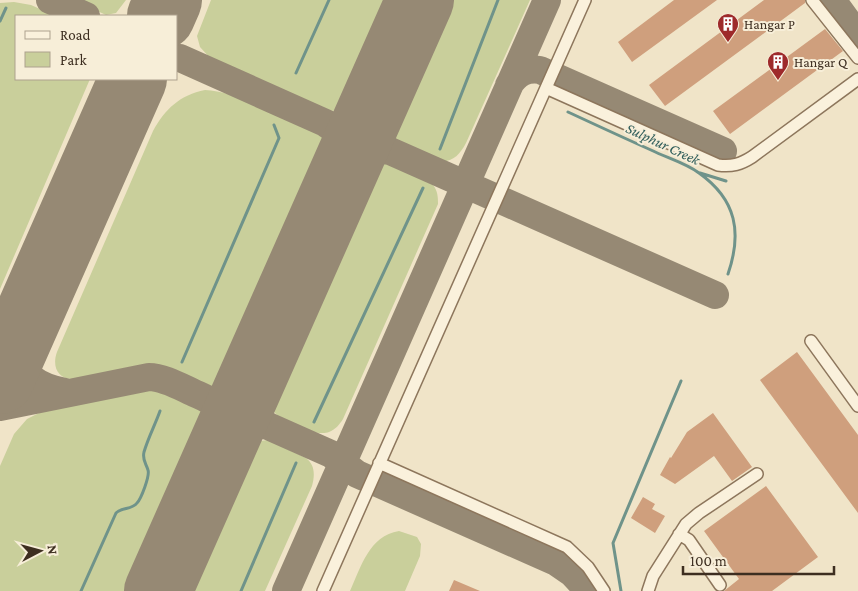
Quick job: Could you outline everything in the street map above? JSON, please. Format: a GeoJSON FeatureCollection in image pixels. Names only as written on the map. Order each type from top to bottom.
{"type":"FeatureCollection","features":[{"type":"Feature","properties":{"kind":"lane"},"geometry":{"type":"LineString","coordinates":[[323,591],[585,0]]}},
{"type":"Feature","properties":{"kind":"lane"},"geometry":{"type":"LineString","coordinates":[[812,0],[858,58]]}},
{"type":"Feature","properties":{"kind":"lane"},"geometry":{"type":"LineString","coordinates":[[546,88],[718,165],[726,166],[741,164],[752,157],[858,79]]}},
{"type":"Feature","properties":{"kind":"lane"},"geometry":{"type":"LineString","coordinates":[[811,342],[858,406]]}},
{"type":"Feature","properties":{"kind":"lane"},"geometry":{"type":"LineString","coordinates":[[379,463],[567,547],[588,566],[604,591]]}},
{"type":"Feature","properties":{"kind":"lane"},"geometry":{"type":"LineString","coordinates":[[648,591],[653,576],[686,524],[699,513],[757,474]]}},
{"type":"Feature","properties":{"kind":"lane"},"geometry":{"type":"LineString","coordinates":[[679,534],[688,540],[720,585]]}},
{"type":"Feature","properties":{"kind":"green space"},"geometry":{"type":"Polygon","coordinates":[[[74,0],[126,0],[116,13],[106,15],[74,0]]]}},
{"type":"Feature","properties":{"kind":"green space"},"geometry":{"type":"Polygon","coordinates":[[[211,0],[393,0],[346,104],[341,109],[333,111],[323,109],[210,58],[200,47],[197,36],[211,0]]]}},
{"type":"Feature","properties":{"kind":"green space"},"geometry":{"type":"Polygon","coordinates":[[[448,0],[530,0],[466,143],[457,156],[442,162],[394,141],[390,132],[448,0]]]}},
{"type":"Feature","properties":{"kind":"green space"},"geometry":{"type":"Polygon","coordinates":[[[14,2],[31,5],[54,15],[15,15],[15,80],[90,80],[0,289],[0,3],[14,2]]]}},
{"type":"Feature","properties":{"kind":"green space"},"geometry":{"type":"Polygon","coordinates":[[[205,90],[234,95],[264,107],[320,133],[327,144],[326,152],[225,380],[219,387],[211,388],[153,366],[143,366],[93,377],[73,379],[63,377],[56,367],[57,352],[153,131],[174,104],[188,95],[205,90]]]}},
{"type":"Feature","properties":{"kind":"green space"},"geometry":{"type":"Polygon","coordinates":[[[381,162],[408,171],[429,182],[436,190],[438,204],[343,419],[337,427],[329,432],[316,433],[308,431],[278,416],[272,408],[271,397],[370,170],[381,162]]]}},
{"type":"Feature","properties":{"kind":"green space"},"geometry":{"type":"Polygon","coordinates":[[[150,388],[178,398],[203,412],[205,425],[132,591],[0,591],[0,466],[14,434],[27,419],[47,409],[150,388]]]}},
{"type":"Feature","properties":{"kind":"green space"},"geometry":{"type":"Polygon","coordinates":[[[268,440],[306,458],[313,467],[314,474],[312,486],[265,591],[186,591],[253,445],[260,441],[268,440]]]}},
{"type":"Feature","properties":{"kind":"green space"},"geometry":{"type":"Polygon","coordinates":[[[399,531],[417,537],[421,544],[420,556],[405,591],[350,591],[362,563],[373,546],[380,539],[399,531]]]}},
{"type":"Feature","properties":{"kind":"building"},"geometry":{"type":"Polygon","coordinates":[[[674,0],[717,0],[632,62],[618,42],[674,0]]]}},
{"type":"Feature","properties":{"kind":"building","name":"Hangar P"},"geometry":{"type":"Polygon","coordinates":[[[764,0],[805,0],[805,3],[665,106],[649,85],[764,0]]]}},
{"type":"Feature","properties":{"kind":"building","name":"Hangar Q"},"geometry":{"type":"Polygon","coordinates":[[[825,29],[843,51],[730,134],[713,111],[825,29]]]}},
{"type":"Feature","properties":{"kind":"building"},"geometry":{"type":"Polygon","coordinates":[[[797,352],[858,435],[858,513],[760,380],[797,352]]]}},
{"type":"Feature","properties":{"kind":"building"},"geometry":{"type":"Polygon","coordinates":[[[713,413],[752,467],[732,481],[714,456],[675,484],[660,475],[687,432],[713,413]]]}},
{"type":"Feature","properties":{"kind":"building"},"geometry":{"type":"Polygon","coordinates":[[[766,486],[818,557],[772,591],[724,591],[739,579],[704,531],[766,486]]]}},
{"type":"Feature","properties":{"kind":"building"},"geometry":{"type":"Polygon","coordinates":[[[643,497],[655,504],[652,509],[665,516],[655,533],[631,518],[643,497]]]}},
{"type":"Feature","properties":{"kind":"building"},"geometry":{"type":"Polygon","coordinates":[[[454,580],[480,591],[449,591],[454,580]]]}},
{"type":"Feature","properties":{"kind":"waterway"},"geometry":{"type":"LineString","coordinates":[[296,73],[329,0]]}},
{"type":"Feature","properties":{"kind":"waterway"},"geometry":{"type":"LineString","coordinates":[[440,149],[498,0]]}},
{"type":"Feature","properties":{"kind":"waterway"},"geometry":{"type":"LineString","coordinates":[[0,21],[6,8]]}},
{"type":"Feature","properties":{"kind":"waterway","name":"Sulphur Creek"},"geometry":{"type":"LineString","coordinates":[[568,112],[688,166],[712,183],[722,194],[733,218],[735,245],[728,274]]}},
{"type":"Feature","properties":{"kind":"waterway"},"geometry":{"type":"LineString","coordinates":[[182,362],[279,138],[274,125]]}},
{"type":"Feature","properties":{"kind":"waterway"},"geometry":{"type":"LineString","coordinates":[[700,173],[726,181]]}},
{"type":"Feature","properties":{"kind":"waterway"},"geometry":{"type":"LineString","coordinates":[[314,422],[423,188]]}},
{"type":"Feature","properties":{"kind":"waterway","name":"Sulphur Creek"},"geometry":{"type":"LineString","coordinates":[[621,591],[613,543],[681,381]]}},
{"type":"Feature","properties":{"kind":"waterway"},"geometry":{"type":"LineString","coordinates":[[81,591],[116,513],[135,505],[143,492],[148,473],[144,452],[160,411]]}},
{"type":"Feature","properties":{"kind":"waterway"},"geometry":{"type":"LineString","coordinates":[[241,591],[296,463]]}},
{"type":"Feature","properties":{"kind":"taxiway"},"geometry":{"type":"LineString","coordinates":[[50,0],[84,15]]}},
{"type":"Feature","properties":{"kind":"taxiway"},"geometry":{"type":"LineString","coordinates":[[158,15],[166,0]]}},
{"type":"Feature","properties":{"kind":"taxiway"},"geometry":{"type":"LineString","coordinates":[[286,591],[547,0]]}},
{"type":"Feature","properties":{"kind":"taxiway"},"geometry":{"type":"LineString","coordinates":[[832,0],[858,36]]}},
{"type":"Feature","properties":{"kind":"taxiway"},"geometry":{"type":"LineString","coordinates":[[180,58],[330,125],[342,126],[353,123],[370,108],[391,65],[377,99],[372,123],[374,134],[380,143],[390,151],[376,150],[365,153],[355,160],[347,170],[325,215],[339,180],[345,155],[343,144],[338,134],[328,125]]}},
{"type":"Feature","properties":{"kind":"taxiway"},"geometry":{"type":"LineString","coordinates":[[509,85],[522,72],[540,70],[723,151]]}},
{"type":"Feature","properties":{"kind":"taxiway"},"geometry":{"type":"LineString","coordinates":[[130,80],[97,160],[135,80]]}},
{"type":"Feature","properties":{"kind":"taxiway"},"geometry":{"type":"LineString","coordinates":[[390,151],[715,295]]}},
{"type":"Feature","properties":{"kind":"taxiway"},"geometry":{"type":"LineString","coordinates":[[39,291],[22,341],[20,355],[23,367],[31,378],[44,386],[65,392]]}},
{"type":"Feature","properties":{"kind":"taxiway"},"geometry":{"type":"LineString","coordinates":[[0,407],[149,377],[171,382],[210,401],[216,405],[222,414],[225,425],[221,448],[202,492],[218,456],[233,435],[243,428],[254,425],[268,426],[258,417],[253,407],[251,396],[256,372],[271,337],[255,372],[241,392],[232,398],[220,401],[207,399]]}},
{"type":"Feature","properties":{"kind":"taxiway"},"geometry":{"type":"LineString","coordinates":[[268,426],[331,454],[357,474],[556,562],[572,573],[589,591]]}},
{"type":"Feature","properties":{"kind":"runway"},"geometry":{"type":"LineString","coordinates":[[161,15],[168,0]]}},
{"type":"Feature","properties":{"kind":"runway"},"geometry":{"type":"LineString","coordinates":[[158,591],[420,0]]}},
{"type":"Feature","properties":{"kind":"runway"},"geometry":{"type":"LineString","coordinates":[[0,380],[133,80]]}},
{"type":"Feature","properties":{"kind":"place","name":"Hangar P"},"geometry":{"type":"Point","coordinates":[728,43]}},
{"type":"Feature","properties":{"kind":"place","name":"Hangar Q"},"geometry":{"type":"Point","coordinates":[778,81]}}]}
